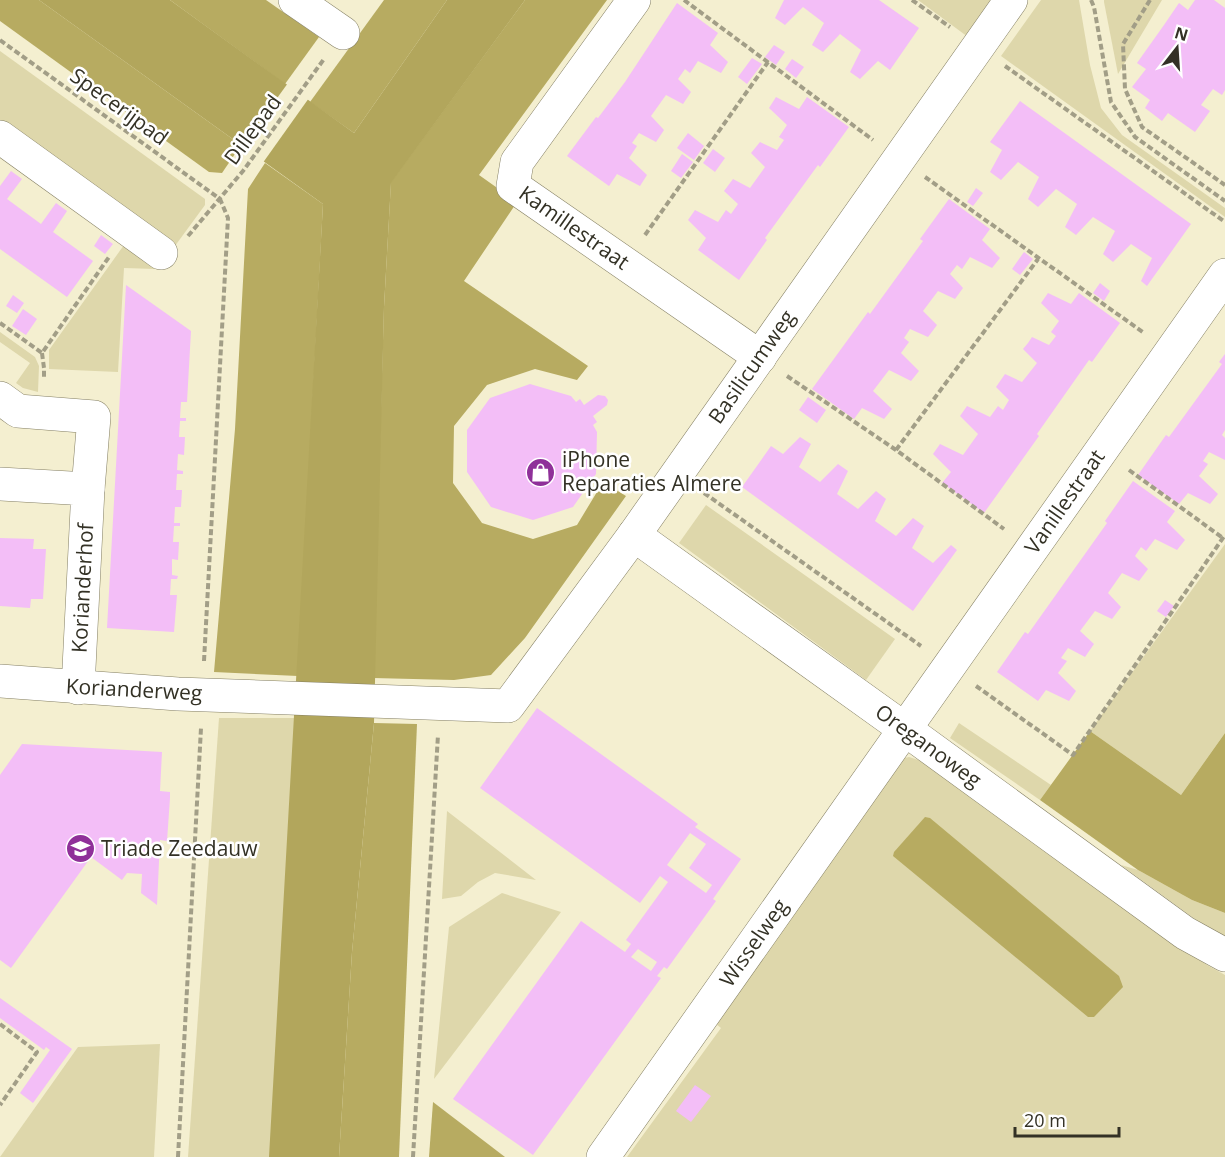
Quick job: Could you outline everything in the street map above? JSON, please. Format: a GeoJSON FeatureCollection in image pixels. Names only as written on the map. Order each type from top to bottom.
{"type":"FeatureCollection","features":[{"type":"Feature","properties":{"kind":"street"},"geometry":{"type":"LineString","coordinates":[[295,0],[343,33]]}},
{"type":"Feature","properties":{"kind":"street","name":"Kamillestraat"},"geometry":{"type":"LineString","coordinates":[[634,0],[517,162],[513,186],[759,357]]}},
{"type":"Feature","properties":{"kind":"street","name":"Basilicumweg"},"geometry":{"type":"LineString","coordinates":[[440,704],[508,706],[633,535],[1011,0]]}},
{"type":"Feature","properties":{"kind":"street"},"geometry":{"type":"LineString","coordinates":[[0,137],[161,253]]}},
{"type":"Feature","properties":{"kind":"street","name":"Vanillestraat"},"geometry":{"type":"LineString","coordinates":[[906,730],[1225,275]]}},
{"type":"Feature","properties":{"kind":"street","name":"Korianderhof"},"geometry":{"type":"LineString","coordinates":[[0,399],[18,411],[94,417],[78,688]]}},
{"type":"Feature","properties":{"kind":"street"},"geometry":{"type":"LineString","coordinates":[[0,484],[88,489]]}},
{"type":"Feature","properties":{"kind":"street","name":"Oreganoweg"},"geometry":{"type":"LineString","coordinates":[[633,535],[1185,933],[1225,955]]}},
{"type":"Feature","properties":{"kind":"street","name":"Korianderweg"},"geometry":{"type":"LineString","coordinates":[[0,681],[78,688],[268,698],[440,704]]}},
{"type":"Feature","properties":{"kind":"street","name":"Wisselweg"},"geometry":{"type":"LineString","coordinates":[[603,1157],[906,730]]}},
{"type":"Feature","properties":{"kind":"path"},"geometry":{"type":"LineString","coordinates":[[912,0],[1225,222]]}},
{"type":"Feature","properties":{"kind":"path"},"geometry":{"type":"LineString","coordinates":[[1091,0],[1111,102],[1135,137],[1225,201]]}},
{"type":"Feature","properties":{"kind":"path"},"geometry":{"type":"LineString","coordinates":[[1150,0],[1123,44],[1125,89],[1142,127],[1225,185]]}},
{"type":"Feature","properties":{"kind":"path","name":"Specerijpad"},"geometry":{"type":"LineString","coordinates":[[0,40],[220,198]]}},
{"type":"Feature","properties":{"kind":"path"},"geometry":{"type":"LineString","coordinates":[[626,263],[768,62]]}},
{"type":"Feature","properties":{"kind":"path","name":"Dillepad"},"geometry":{"type":"LineString","coordinates":[[220,198],[243,171],[309,78]]}},
{"type":"Feature","properties":{"kind":"path"},"geometry":{"type":"LineString","coordinates":[[0,323],[42,353],[128,230]]}},
{"type":"Feature","properties":{"kind":"path"},"geometry":{"type":"LineString","coordinates":[[896,450],[1038,258]]}},
{"type":"Feature","properties":{"kind":"path"},"geometry":{"type":"LineString","coordinates":[[759,357],[896,450],[1032,549]]}},
{"type":"Feature","properties":{"kind":"path"},"geometry":{"type":"LineString","coordinates":[[1102,450],[1223,538]]}},
{"type":"Feature","properties":{"kind":"path"},"geometry":{"type":"LineString","coordinates":[[413,1157],[440,704]]}},
{"type":"Feature","properties":{"kind":"path"},"geometry":{"type":"LineString","coordinates":[[0,1024],[37,1052],[0,1105]]}},
{"type":"Feature","properties":{"kind":"shaded area"},"geometry":{"type":"Polygon","coordinates":[[[0,0],[39,0],[241,145],[222,173],[209,172],[0,21],[0,0]]]}},
{"type":"Feature","properties":{"kind":"shaded area"},"geometry":{"type":"Polygon","coordinates":[[[39,0],[170,0],[354,133],[447,0],[525,0],[391,183],[384,307],[374,723],[352,952],[339,1157],[269,1157],[323,204],[39,0]]]}},
{"type":"Feature","properties":{"kind":"shaded area"},"geometry":{"type":"Polygon","coordinates":[[[170,0],[266,0],[319,37],[285,84],[170,0]]]}},
{"type":"Feature","properties":{"kind":"shaded area"},"geometry":{"type":"Polygon","coordinates":[[[384,0],[447,0],[354,133],[310,102],[384,0]]]}},
{"type":"Feature","properties":{"kind":"shaded area"},"geometry":{"type":"Polygon","coordinates":[[[525,0],[607,0],[479,175],[517,202],[464,281],[588,366],[577,380],[535,369],[487,385],[454,426],[453,483],[482,523],[533,539],[577,525],[603,482],[626,496],[525,638],[491,675],[454,680],[373,678],[384,307],[391,182],[525,0]]]}},
{"type":"Feature","properties":{"kind":"shaded area"},"geometry":{"type":"Polygon","coordinates":[[[918,0],[996,0],[968,37],[918,0]]]}},
{"type":"Feature","properties":{"kind":"shaded area"},"geometry":{"type":"Polygon","coordinates":[[[1041,0],[1079,0],[1090,65],[1101,108],[1122,135],[1225,208],[1225,217],[1001,56],[1041,0]]]}},
{"type":"Feature","properties":{"kind":"shaded area"},"geometry":{"type":"Polygon","coordinates":[[[1104,0],[1162,0],[1118,74],[1104,2],[1104,0]]]}},
{"type":"Feature","properties":{"kind":"shaded area"},"geometry":{"type":"Polygon","coordinates":[[[0,51],[205,199],[205,205],[172,250],[0,126],[0,51]]]}},
{"type":"Feature","properties":{"kind":"shaded area"},"geometry":{"type":"Polygon","coordinates":[[[265,163],[323,204],[298,676],[214,672],[235,429],[248,189],[265,163]]]}},
{"type":"Feature","properties":{"kind":"shaded area"},"geometry":{"type":"Polygon","coordinates":[[[124,245],[154,265],[155,269],[124,268],[118,372],[49,369],[49,350],[124,245]]]}},
{"type":"Feature","properties":{"kind":"shaded area"},"geometry":{"type":"Polygon","coordinates":[[[0,332],[35,357],[39,366],[38,392],[23,388],[16,383],[30,363],[0,342],[0,332]]]}},
{"type":"Feature","properties":{"kind":"shaded area"},"geometry":{"type":"Polygon","coordinates":[[[706,505],[895,639],[866,680],[679,543],[706,505]]]}},
{"type":"Feature","properties":{"kind":"shaded area"},"geometry":{"type":"Polygon","coordinates":[[[1225,544],[1225,733],[1181,795],[1090,731],[1225,544]]]}},
{"type":"Feature","properties":{"kind":"shaded area"},"geometry":{"type":"Polygon","coordinates":[[[219,718],[295,718],[273,1157],[188,1157],[219,718]]]}},
{"type":"Feature","properties":{"kind":"shaded area"},"geometry":{"type":"Polygon","coordinates":[[[374,723],[417,724],[399,1157],[339,1157],[352,952],[374,723]]]}},
{"type":"Feature","properties":{"kind":"shaded area"},"geometry":{"type":"Polygon","coordinates":[[[959,723],[1051,785],[1040,800],[950,738],[959,723]]]}},
{"type":"Feature","properties":{"kind":"shaded area"},"geometry":{"type":"Polygon","coordinates":[[[1090,731],[1181,795],[1225,733],[1225,913],[1192,900],[1138,870],[1040,800],[1090,731]]]}},
{"type":"Feature","properties":{"kind":"shaded area"},"geometry":{"type":"Polygon","coordinates":[[[909,757],[925,762],[1207,965],[1225,975],[1225,1157],[627,1157],[721,1028],[710,1019],[901,759],[909,757]]]}},
{"type":"Feature","properties":{"kind":"shaded area"},"geometry":{"type":"Polygon","coordinates":[[[447,811],[536,880],[495,873],[478,882],[461,896],[442,899],[447,811]]]}},
{"type":"Feature","properties":{"kind":"shaded area"},"geometry":{"type":"Polygon","coordinates":[[[925,817],[930,818],[1119,976],[1123,987],[1094,1017],[1088,1017],[893,856],[925,817]]]}},
{"type":"Feature","properties":{"kind":"shaded area"},"geometry":{"type":"Polygon","coordinates":[[[1121,865],[1138,870],[1192,900],[1225,913],[1225,938],[1214,933],[1121,865]]]}},
{"type":"Feature","properties":{"kind":"shaded area"},"geometry":{"type":"Polygon","coordinates":[[[502,893],[561,912],[434,1079],[449,927],[502,893]]]}},
{"type":"Feature","properties":{"kind":"shaded area"},"geometry":{"type":"Polygon","coordinates":[[[160,1044],[154,1157],[0,1157],[78,1047],[160,1044]]]}},
{"type":"Feature","properties":{"kind":"shaded area"},"geometry":{"type":"Polygon","coordinates":[[[433,1102],[505,1157],[429,1157],[433,1102]]]}},
{"type":"Feature","properties":{"kind":"pier"},"geometry":{"type":"Polygon","coordinates":[[[288,83],[309,98],[262,164],[241,148],[288,83]]]}},
{"type":"Feature","properties":{"kind":"building"},"geometry":{"type":"Polygon","coordinates":[[[784,0],[879,0],[919,28],[890,70],[878,61],[860,79],[850,72],[861,50],[840,34],[823,52],[812,45],[824,23],[803,7],[785,25],[775,18],[784,0]]]}},
{"type":"Feature","properties":{"kind":"building"},"geometry":{"type":"Polygon","coordinates":[[[1195,0],[1214,0],[1225,8],[1225,90],[1222,95],[1213,89],[1201,105],[1210,111],[1195,132],[1168,113],[1162,121],[1145,108],[1150,100],[1132,87],[1146,69],[1137,63],[1179,3],[1188,10],[1195,0]]]}},
{"type":"Feature","properties":{"kind":"building"},"geometry":{"type":"Polygon","coordinates":[[[677,3],[718,33],[710,45],[728,62],[721,73],[698,61],[690,73],[685,69],[678,79],[691,92],[683,104],[666,95],[651,116],[664,130],[656,142],[639,133],[632,143],[637,146],[629,158],[647,175],[640,186],[617,174],[609,186],[567,156],[625,82],[677,3]]]}},
{"type":"Feature","properties":{"kind":"building"},"geometry":{"type":"Polygon","coordinates":[[[774,45],[785,52],[776,65],[765,57],[774,45]]]}},
{"type":"Feature","properties":{"kind":"building"},"geometry":{"type":"Polygon","coordinates":[[[752,58],[762,64],[747,84],[738,77],[752,58]]]}},
{"type":"Feature","properties":{"kind":"building"},"geometry":{"type":"Polygon","coordinates":[[[792,59],[804,67],[796,78],[785,69],[792,59]]]}},
{"type":"Feature","properties":{"kind":"building"},"geometry":{"type":"Polygon","coordinates":[[[776,97],[799,109],[807,97],[849,127],[765,238],[767,240],[739,280],[698,250],[706,238],[688,220],[695,210],[718,222],[726,210],[731,214],[738,204],[724,191],[733,179],[750,188],[765,167],[751,153],[760,142],[777,150],[784,140],[779,137],[787,125],[769,108],[776,97]]]}},
{"type":"Feature","properties":{"kind":"building"},"geometry":{"type":"Polygon","coordinates":[[[1020,101],[1191,224],[1147,286],[1141,281],[1152,258],[1131,244],[1113,262],[1103,254],[1115,231],[1093,217],[1076,235],[1065,227],[1077,204],[1056,189],[1038,207],[1028,199],[1039,177],[1018,162],[1001,180],[990,172],[1002,150],[990,142],[1020,101]]]}},
{"type":"Feature","properties":{"kind":"building"},"geometry":{"type":"Polygon","coordinates":[[[688,133],[704,146],[694,160],[677,148],[688,133]]]}},
{"type":"Feature","properties":{"kind":"building"},"geometry":{"type":"Polygon","coordinates":[[[713,149],[725,158],[715,172],[703,163],[713,149]]]}},
{"type":"Feature","properties":{"kind":"building"},"geometry":{"type":"Polygon","coordinates":[[[682,154],[693,162],[681,178],[671,171],[682,154]]]}},
{"type":"Feature","properties":{"kind":"building"},"geometry":{"type":"Polygon","coordinates":[[[11,171],[22,179],[7,199],[41,224],[56,203],[67,211],[53,232],[93,261],[67,297],[0,249],[0,186],[11,171]]]}},
{"type":"Feature","properties":{"kind":"building"},"geometry":{"type":"Polygon","coordinates":[[[976,188],[983,193],[973,206],[967,202],[976,188]]]}},
{"type":"Feature","properties":{"kind":"building"},"geometry":{"type":"Polygon","coordinates":[[[949,199],[990,229],[982,240],[1000,258],[992,268],[970,257],[962,269],[957,265],[950,274],[963,288],[955,299],[938,291],[923,311],[937,325],[928,337],[910,329],[904,338],[909,342],[901,353],[919,371],[911,381],[889,370],[873,391],[892,409],[884,419],[862,408],[854,419],[812,389],[923,241],[920,239],[949,199]]]}},
{"type":"Feature","properties":{"kind":"building"},"geometry":{"type":"Polygon","coordinates":[[[101,235],[113,244],[105,254],[94,246],[101,235]]]}},
{"type":"Feature","properties":{"kind":"building"},"geometry":{"type":"Polygon","coordinates":[[[1024,252],[1033,259],[1020,275],[1012,269],[1024,252]]]}},
{"type":"Feature","properties":{"kind":"building"},"geometry":{"type":"Polygon","coordinates":[[[1100,283],[1110,291],[1104,301],[1093,293],[1100,283]]]}},
{"type":"Feature","properties":{"kind":"building"},"geometry":{"type":"Polygon","coordinates":[[[126,285],[191,331],[187,402],[181,402],[180,418],[186,418],[186,421],[180,421],[179,437],[185,437],[184,455],[178,454],[177,470],[183,471],[183,474],[177,474],[176,490],[182,490],[181,507],[175,507],[174,523],[180,523],[180,526],[174,526],[173,542],[179,542],[178,560],[172,559],[172,575],[178,576],[177,579],[171,579],[170,595],[177,595],[174,632],[107,628],[126,285]]]}},
{"type":"Feature","properties":{"kind":"building"},"geometry":{"type":"Polygon","coordinates":[[[1048,293],[1071,304],[1079,293],[1120,323],[1092,362],[1089,360],[984,513],[942,483],[951,472],[933,454],[940,444],[963,455],[978,434],[960,416],[967,406],[990,417],[998,406],[1003,410],[1009,400],[996,387],[1005,374],[1022,382],[1037,363],[1023,349],[1032,337],[1049,345],[1056,336],[1051,332],[1059,321],[1041,303],[1048,293]]]}},
{"type":"Feature","properties":{"kind":"building"},"geometry":{"type":"Polygon","coordinates":[[[13,295],[24,303],[17,313],[6,306],[13,295]]]}},
{"type":"Feature","properties":{"kind":"building"},"geometry":{"type":"Polygon","coordinates":[[[23,309],[37,319],[26,335],[12,326],[23,309]]]}},
{"type":"Feature","properties":{"kind":"building"},"geometry":{"type":"Polygon","coordinates":[[[1225,354],[1225,430],[1222,435],[1225,438],[1225,460],[1209,452],[1203,461],[1208,464],[1199,476],[1218,494],[1210,504],[1188,493],[1179,504],[1138,475],[1166,435],[1169,437],[1222,364],[1219,362],[1225,354]]]}},
{"type":"Feature","properties":{"kind":"building"},"geometry":{"type":"Polygon","coordinates":[[[530,384],[571,396],[576,402],[580,399],[584,405],[598,395],[605,396],[608,400],[607,405],[593,416],[597,422],[593,425],[597,432],[596,474],[573,507],[533,520],[491,507],[467,472],[467,430],[490,398],[530,384]]]}},
{"type":"Feature","properties":{"kind":"building"},"geometry":{"type":"Polygon","coordinates":[[[808,397],[826,410],[817,423],[799,410],[808,397]]]}},
{"type":"Feature","properties":{"kind":"building"},"geometry":{"type":"Polygon","coordinates":[[[800,437],[811,444],[799,467],[820,482],[838,464],[848,471],[837,494],[858,509],[876,491],[886,499],[875,521],[896,536],[913,518],[924,526],[912,548],[933,563],[951,545],[957,550],[913,611],[742,487],[771,446],[783,454],[800,437]]]}},
{"type":"Feature","properties":{"kind":"building"},"geometry":{"type":"Polygon","coordinates":[[[1133,481],[1175,511],[1167,522],[1185,540],[1177,550],[1155,539],[1146,551],[1141,547],[1135,556],[1148,569],[1139,581],[1122,573],[1108,593],[1121,607],[1112,619],[1095,611],[1080,631],[1094,644],[1085,657],[1068,648],[1061,658],[1067,661],[1058,673],[1076,691],[1069,701],[1046,690],[1038,701],[997,672],[1025,632],[1028,634],[1107,523],[1105,521],[1133,481]]]}},
{"type":"Feature","properties":{"kind":"building"},"geometry":{"type":"Polygon","coordinates":[[[0,538],[34,539],[33,549],[46,549],[43,599],[31,599],[30,608],[0,606],[0,538]]]}},
{"type":"Feature","properties":{"kind":"building"},"geometry":{"type":"Polygon","coordinates":[[[1165,600],[1174,606],[1166,617],[1157,611],[1165,600]]]}},
{"type":"Feature","properties":{"kind":"building"},"geometry":{"type":"Polygon","coordinates":[[[537,708],[698,824],[695,827],[741,859],[713,899],[716,901],[667,969],[664,967],[657,976],[661,978],[533,1155],[453,1099],[581,921],[625,952],[631,944],[626,940],[668,882],[660,876],[640,903],[480,788],[537,708]],[[690,833],[667,865],[706,893],[712,885],[689,868],[706,844],[690,833]],[[638,949],[631,957],[651,971],[657,962],[638,949]]]}},
{"type":"Feature","properties":{"kind":"building","name":"Triade Zeedauw"},"geometry":{"type":"Polygon","coordinates":[[[22,744],[162,752],[160,791],[170,792],[170,798],[167,841],[160,840],[157,905],[141,893],[142,874],[127,873],[122,880],[91,857],[11,968],[0,960],[0,775],[22,744]]]}},
{"type":"Feature","properties":{"kind":"building"},"geometry":{"type":"Polygon","coordinates":[[[0,998],[72,1049],[33,1103],[20,1093],[50,1050],[46,1047],[44,1050],[0,1018],[0,998]]]}},
{"type":"Feature","properties":{"kind":"building"},"geometry":{"type":"Polygon","coordinates":[[[695,1085],[711,1096],[691,1122],[676,1111],[695,1085]]]}},
{"type":"Feature","properties":{"kind":"place","name":"iPhone Reparaties Almere"},"geometry":{"type":"Point","coordinates":[541,472]}},
{"type":"Feature","properties":{"kind":"place","name":"Triade Zeedauw"},"geometry":{"type":"Point","coordinates":[80,849]}}]}
